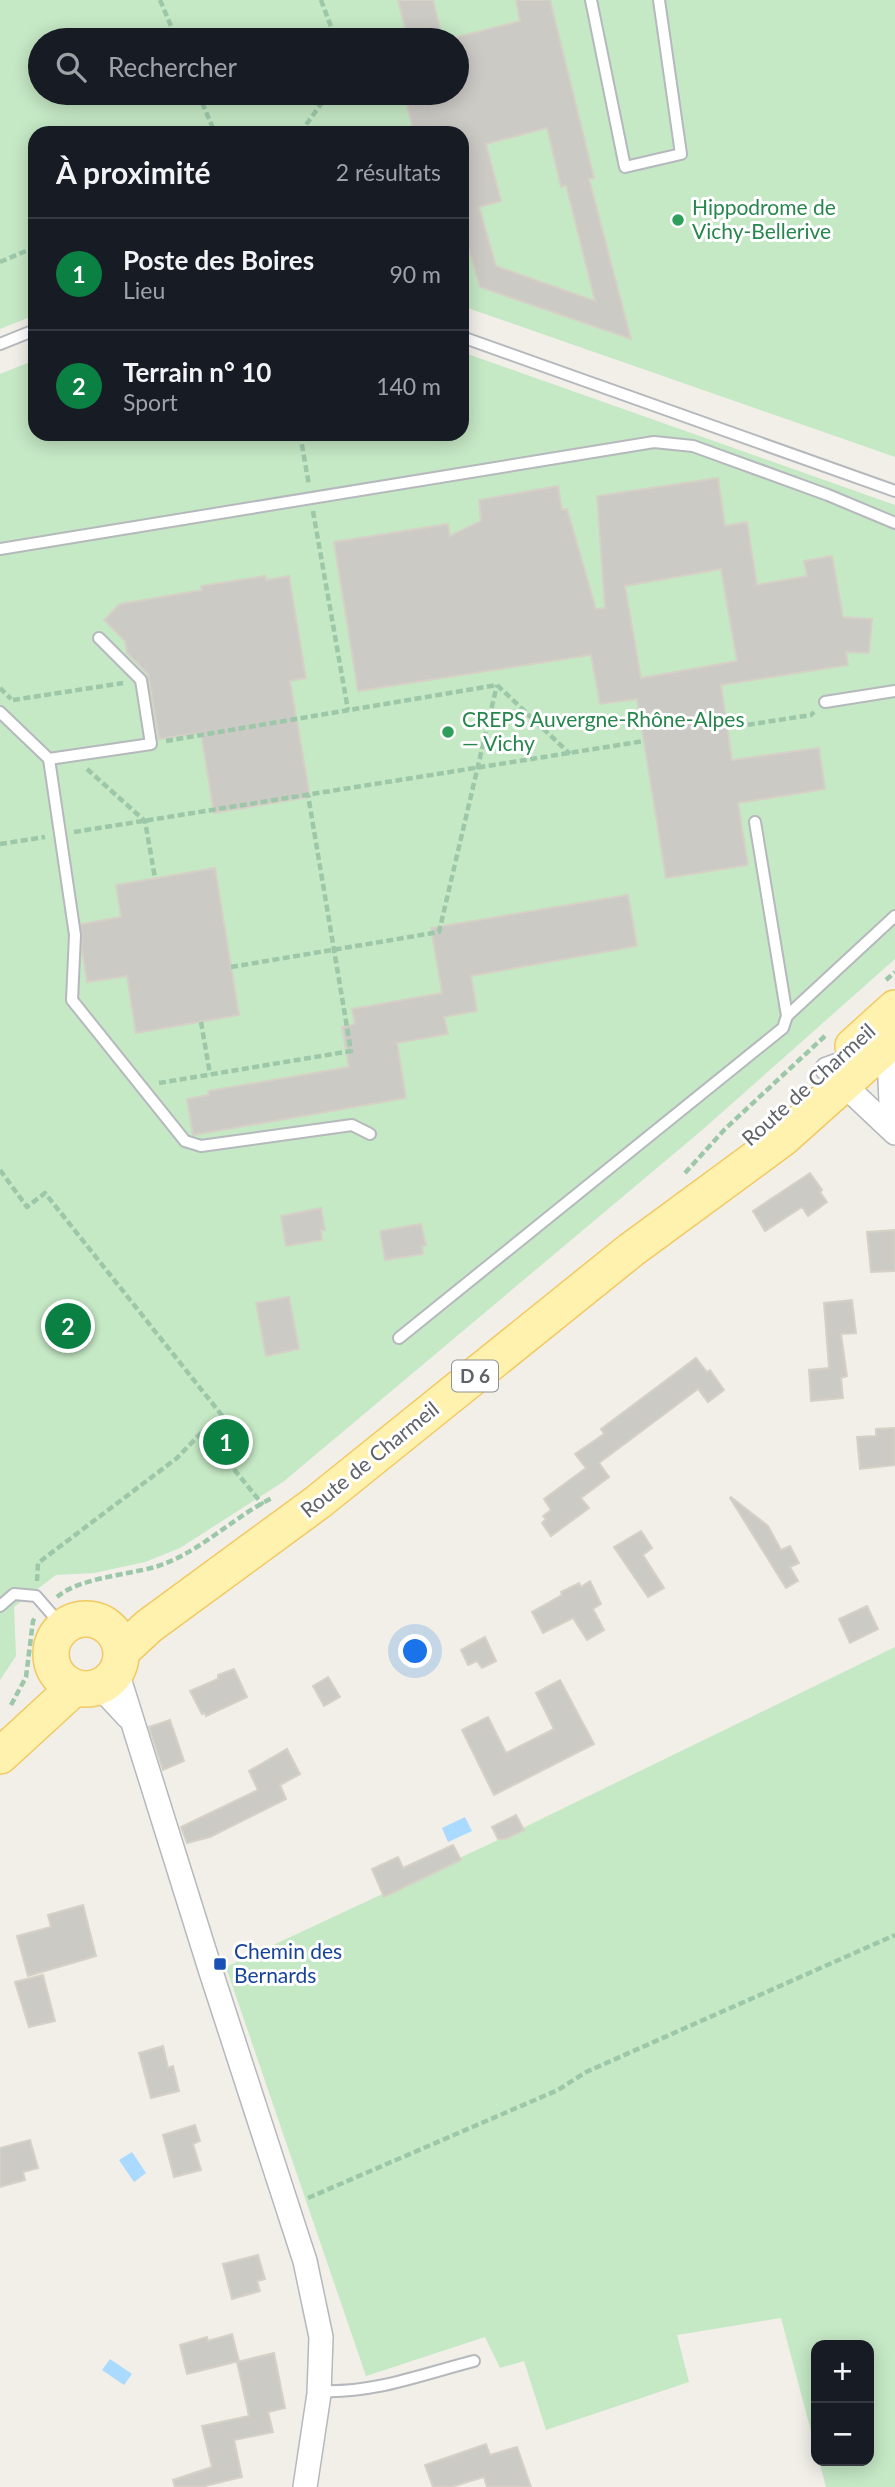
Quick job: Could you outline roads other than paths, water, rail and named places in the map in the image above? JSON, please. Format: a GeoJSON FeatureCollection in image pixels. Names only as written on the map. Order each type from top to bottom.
{"type":"FeatureCollection","features":[{"type":"Feature","properties":{"kind":"main road","name":"Route de Charmeil"},"geometry":{"type":"LineString","coordinates":[[0,1756],[149,1626],[318,1502],[631,1250],[782,1139],[866,1053],[890,995]]}},
{"type":"Feature","properties":{"kind":"main road","name":"Route de Charmeil"},"geometry":{"type":"LineString","coordinates":[[54,1617],[76,1620],[88,1618],[100,1622],[140,1612],[204,1588]]}},
{"type":"Feature","properties":{"kind":"main road"},"geometry":{"type":"LineString","coordinates":[[54,1617],[55,1637],[50,1653],[93,1673],[116,1634],[100,1622]]}},
{"type":"Feature","properties":{"kind":"main road","name":"Route de Charmeil"},"geometry":{"type":"LineString","coordinates":[[3,1722],[33,1698],[93,1673]]}},
{"type":"Feature","properties":{"kind":"street"},"geometry":{"type":"LineString","coordinates":[[866,1053],[889,1056],[893,1130],[866,1053]]}},
{"type":"Feature","properties":{"kind":"street"},"geometry":{"type":"LineString","coordinates":[[93,1673],[137,1731],[211,1972],[305,2261],[321,2337],[320,2391],[305,2487]]}},
{"type":"Feature","properties":{"kind":"lane"},"geometry":{"type":"LineString","coordinates":[[591,0],[625,167],[681,154],[659,0]]}},
{"type":"Feature","properties":{"kind":"lane"},"geometry":{"type":"LineString","coordinates":[[0,344],[28,333]]}},
{"type":"Feature","properties":{"kind":"lane"},"geometry":{"type":"LineString","coordinates":[[469,339],[895,491]]}},
{"type":"Feature","properties":{"kind":"lane"},"geometry":{"type":"LineString","coordinates":[[0,549],[654,442],[693,446],[828,495],[895,523]]}},
{"type":"Feature","properties":{"kind":"lane"},"geometry":{"type":"LineString","coordinates":[[48,759],[151,744],[141,680],[99,638]]}},
{"type":"Feature","properties":{"kind":"lane"},"geometry":{"type":"LineString","coordinates":[[825,702],[895,691]]}},
{"type":"Feature","properties":{"kind":"lane"},"geometry":{"type":"LineString","coordinates":[[0,712],[48,759],[75,935],[72,1000],[185,1141],[201,1146],[352,1125],[370,1135]]}},
{"type":"Feature","properties":{"kind":"lane"},"geometry":{"type":"LineString","coordinates":[[399,1338],[783,1028],[787,1016],[755,821]]}},
{"type":"Feature","properties":{"kind":"lane"},"geometry":{"type":"LineString","coordinates":[[787,1016],[895,916]]}},
{"type":"Feature","properties":{"kind":"lane"},"geometry":{"type":"LineString","coordinates":[[0,1606],[14,1594],[36,1596],[54,1617]]}},
{"type":"Feature","properties":{"kind":"lane"},"geometry":{"type":"LineString","coordinates":[[320,2391],[346,2393],[366,2390],[474,2361]]}},
{"type":"Feature","properties":{"kind":"water"},"geometry":{"type":"Polygon","coordinates":[[[465,1817],[472,1831],[448,1842],[442,1828],[465,1817]]]}},
{"type":"Feature","properties":{"kind":"water"},"geometry":{"type":"Polygon","coordinates":[[[132,2152],[146,2173],[134,2182],[119,2160],[132,2152]]]}},
{"type":"Feature","properties":{"kind":"water"},"geometry":{"type":"Polygon","coordinates":[[[110,2359],[132,2374],[124,2385],[102,2370],[110,2359]]]}},
{"type":"Feature","properties":{"kind":"place","name":"Hippodrome de Vichy-Bellerive"},"geometry":{"type":"Point","coordinates":[678,220]}},
{"type":"Feature","properties":{"kind":"place","name":"CREPS Auvergne-Rhône-Alpes — Vichy"},"geometry":{"type":"Point","coordinates":[448,732]}},
{"type":"Feature","properties":{"kind":"place","name":"Terrain n° 10"},"geometry":{"type":"Point","coordinates":[68,1326]}},
{"type":"Feature","properties":{"kind":"place","name":"Poste des Boires"},"geometry":{"type":"Point","coordinates":[226,1442]}},
{"type":"Feature","properties":{"kind":"place","name":"Chemin des Bernards"},"geometry":{"type":"Point","coordinates":[220,1964]}}]}
